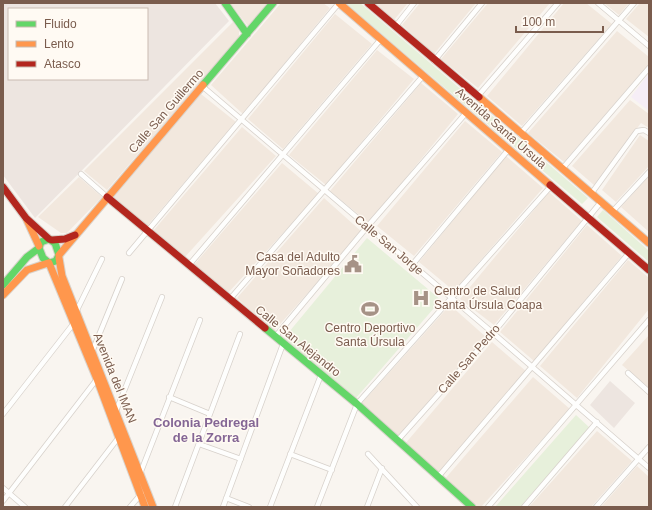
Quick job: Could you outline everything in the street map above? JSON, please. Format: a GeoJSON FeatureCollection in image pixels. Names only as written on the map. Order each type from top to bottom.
{"type":"FeatureCollection","features":[{"type":"Feature","properties":{"kind":"street"},"geometry":{"type":"LineString","coordinates":[[225,3],[247,34]]}},
{"type":"Feature","properties":{"kind":"street","name":"Calle San Guillermo"},"geometry":{"type":"LineString","coordinates":[[59,256],[107,196],[273,3]]}},
{"type":"Feature","properties":{"kind":"street"},"geometry":{"type":"LineString","coordinates":[[129,253],[339,3]]}},
{"type":"Feature","properties":{"kind":"street","name":"Avenida Santa Úrsula"},"geometry":{"type":"LineString","coordinates":[[339,3],[649,270]]}},
{"type":"Feature","properties":{"kind":"street","name":"Avenida Santa Úrsula"},"geometry":{"type":"LineString","coordinates":[[368,3],[649,243]]}},
{"type":"Feature","properties":{"kind":"street"},"geometry":{"type":"LineString","coordinates":[[395,27],[414,3]]}},
{"type":"Feature","properties":{"kind":"street"},"geometry":{"type":"LineString","coordinates":[[434,60],[482,3]]}},
{"type":"Feature","properties":{"kind":"street"},"geometry":{"type":"LineString","coordinates":[[477,97],[558,3]]}},
{"type":"Feature","properties":{"kind":"street"},"geometry":{"type":"LineString","coordinates":[[598,3],[649,46]]}},
{"type":"Feature","properties":{"kind":"street"},"geometry":{"type":"LineString","coordinates":[[520,134],[634,3]]}},
{"type":"Feature","properties":{"kind":"street"},"geometry":{"type":"LineString","coordinates":[[189,265],[381,39]]}},
{"type":"Feature","properties":{"kind":"street"},"geometry":{"type":"LineString","coordinates":[[562,169],[649,68]]}},
{"type":"Feature","properties":{"kind":"street"},"geometry":{"type":"LineString","coordinates":[[230,299],[423,76]]}},
{"type":"Feature","properties":{"kind":"street","name":"Calle San Jorge"},"geometry":{"type":"LineString","coordinates":[[202,86],[452,299],[493,332],[649,468]]}},
{"type":"Feature","properties":{"kind":"street"},"geometry":{"type":"LineString","coordinates":[[275,337],[367,227],[466,113]]}},
{"type":"Feature","properties":{"kind":"street"},"geometry":{"type":"LineString","coordinates":[[591,194],[637,131],[644,130],[649,134]]}},
{"type":"Feature","properties":{"kind":"street"},"geometry":{"type":"LineString","coordinates":[[412,265],[509,149]]}},
{"type":"Feature","properties":{"kind":"street"},"geometry":{"type":"LineString","coordinates":[[612,212],[649,172]]}},
{"type":"Feature","properties":{"kind":"street"},"geometry":{"type":"LineString","coordinates":[[81,174],[107,196]]}},
{"type":"Feature","properties":{"kind":"street"},"geometry":{"type":"LineString","coordinates":[[317,507],[357,404],[551,186]]}},
{"type":"Feature","properties":{"kind":"street"},"geometry":{"type":"LineString","coordinates":[[3,187],[26,218],[58,247],[59,256],[56,261],[27,270],[3,295]]}},
{"type":"Feature","properties":{"kind":"street","name":"Calle San Alejandro"},"geometry":{"type":"LineString","coordinates":[[107,196],[357,404],[396,441],[472,507]]}},
{"type":"Feature","properties":{"kind":"street","name":"Calle San Pedro"},"geometry":{"type":"LineString","coordinates":[[396,441],[493,332],[601,202]]}},
{"type":"Feature","properties":{"kind":"street"},"geometry":{"type":"LineString","coordinates":[[26,218],[43,258],[49,263]]}},
{"type":"Feature","properties":{"kind":"street"},"geometry":{"type":"LineString","coordinates":[[3,285],[44,240],[65,239],[76,234]]}},
{"type":"Feature","properties":{"kind":"street"},"geometry":{"type":"LineString","coordinates":[[438,477],[629,253]]}},
{"type":"Feature","properties":{"kind":"street","name":"Avenida del IMAN"},"geometry":{"type":"LineString","coordinates":[[59,256],[62,276],[90,353],[114,413],[124,431],[140,474],[145,507]]}},
{"type":"Feature","properties":{"kind":"street"},"geometry":{"type":"LineString","coordinates":[[3,414],[74,324],[76,312],[84,293],[102,259]]}},
{"type":"Feature","properties":{"kind":"street","name":"Avenida del IMAN"},"geometry":{"type":"LineString","coordinates":[[49,263],[74,324],[90,353]]}},
{"type":"Feature","properties":{"kind":"street"},"geometry":{"type":"LineString","coordinates":[[90,353],[100,333],[122,279]]}},
{"type":"Feature","properties":{"kind":"street"},"geometry":{"type":"LineString","coordinates":[[114,413],[162,297]]}},
{"type":"Feature","properties":{"kind":"street"},"geometry":{"type":"LineString","coordinates":[[136,485],[200,320]]}},
{"type":"Feature","properties":{"kind":"street"},"geometry":{"type":"LineString","coordinates":[[488,507],[649,320]]}},
{"type":"Feature","properties":{"kind":"street"},"geometry":{"type":"LineString","coordinates":[[175,507],[240,334]]}},
{"type":"Feature","properties":{"kind":"street"},"geometry":{"type":"LineString","coordinates":[[223,507],[284,344]]}},
{"type":"Feature","properties":{"kind":"street"},"geometry":{"type":"LineString","coordinates":[[628,373],[649,392]]}},
{"type":"Feature","properties":{"kind":"street"},"geometry":{"type":"LineString","coordinates":[[270,507],[321,375]]}},
{"type":"Feature","properties":{"kind":"street"},"geometry":{"type":"LineString","coordinates":[[3,501],[99,377]]}},
{"type":"Feature","properties":{"kind":"street"},"geometry":{"type":"LineString","coordinates":[[169,397],[210,414]]}},
{"type":"Feature","properties":{"kind":"street","name":"Avenida del IMAN"},"geometry":{"type":"LineString","coordinates":[[114,413],[119,437],[136,485],[153,507]]}},
{"type":"Feature","properties":{"kind":"street"},"geometry":{"type":"LineString","coordinates":[[524,507],[597,422]]}},
{"type":"Feature","properties":{"kind":"street"},"geometry":{"type":"LineString","coordinates":[[65,507],[124,431]]}},
{"type":"Feature","properties":{"kind":"street"},"geometry":{"type":"LineString","coordinates":[[199,444],[241,459]]}},
{"type":"Feature","properties":{"kind":"street"},"geometry":{"type":"LineString","coordinates":[[596,507],[649,447]]}},
{"type":"Feature","properties":{"kind":"street"},"geometry":{"type":"LineString","coordinates":[[290,454],[332,470]]}},
{"type":"Feature","properties":{"kind":"street"},"geometry":{"type":"LineString","coordinates":[[368,454],[417,507]]}},
{"type":"Feature","properties":{"kind":"street"},"geometry":{"type":"LineString","coordinates":[[367,507],[382,468]]}},
{"type":"Feature","properties":{"kind":"street"},"geometry":{"type":"LineString","coordinates":[[3,488],[25,507]]}},
{"type":"Feature","properties":{"kind":"street"},"geometry":{"type":"LineString","coordinates":[[130,507],[143,493]]}},
{"type":"Feature","properties":{"kind":"street"},"geometry":{"type":"LineString","coordinates":[[226,498],[249,507]]}},
{"type":"Feature","properties":{"kind":"shaded area"},"geometry":{"type":"Polygon","coordinates":[[[3,3],[215,3],[229,21],[35,218],[3,175],[3,3]]]}},
{"type":"Feature","properties":{"kind":"shaded area"},"geometry":{"type":"Polygon","coordinates":[[[230,3],[267,3],[248,26],[230,3]]]}},
{"type":"Feature","properties":{"kind":"shaded area"},"geometry":{"type":"Polygon","coordinates":[[[281,3],[323,3],[330,8],[243,114],[211,85],[281,3]]]}},
{"type":"Feature","properties":{"kind":"shaded area"},"geometry":{"type":"Polygon","coordinates":[[[373,3],[408,3],[394,20],[373,3]]]}},
{"type":"Feature","properties":{"kind":"shaded area"},"geometry":{"type":"Polygon","coordinates":[[[420,3],[476,3],[434,54],[402,25],[420,3]]]}},
{"type":"Feature","properties":{"kind":"shaded area"},"geometry":{"type":"Polygon","coordinates":[[[488,3],[550,3],[478,88],[441,59],[488,3]]]}},
{"type":"Feature","properties":{"kind":"shaded area"},"geometry":{"type":"Polygon","coordinates":[[[564,3],[586,3],[612,24],[522,126],[487,96],[564,3]]]}},
{"type":"Feature","properties":{"kind":"shaded area"},"geometry":{"type":"Polygon","coordinates":[[[604,3],[629,3],[619,15],[604,3]]]}},
{"type":"Feature","properties":{"kind":"shaded area"},"geometry":{"type":"Polygon","coordinates":[[[640,3],[649,3],[649,37],[626,19],[640,3]]]}},
{"type":"Feature","properties":{"kind":"shaded area"},"geometry":{"type":"Polygon","coordinates":[[[335,14],[372,44],[283,149],[248,119],[335,14]]]}},
{"type":"Feature","properties":{"kind":"shaded area"},"geometry":{"type":"Polygon","coordinates":[[[233,22],[239,31],[239,37],[107,190],[84,171],[233,22]]]}},
{"type":"Feature","properties":{"kind":"shaded area"},"geometry":{"type":"Polygon","coordinates":[[[617,31],[649,57],[649,64],[564,162],[528,133],[617,31]]]}},
{"type":"Feature","properties":{"kind":"shaded area"},"geometry":{"type":"Polygon","coordinates":[[[377,50],[414,79],[326,185],[289,155],[377,50]]]}},
{"type":"Feature","properties":{"kind":"shaded area"},"geometry":{"type":"Polygon","coordinates":[[[649,73],[649,111],[631,97],[649,73]]]}},
{"type":"Feature","properties":{"kind":"shaded area"},"geometry":{"type":"Polygon","coordinates":[[[421,83],[458,114],[369,223],[330,191],[421,83]]]}},
{"type":"Feature","properties":{"kind":"shaded area"},"geometry":{"type":"Polygon","coordinates":[[[201,94],[236,122],[147,226],[114,197],[201,94]]]}},
{"type":"Feature","properties":{"kind":"shaded area"},"geometry":{"type":"Polygon","coordinates":[[[630,100],[649,114],[649,128],[641,123],[594,185],[572,166],[630,100]]]}},
{"type":"Feature","properties":{"kind":"shaded area"},"geometry":{"type":"Polygon","coordinates":[[[465,121],[502,152],[414,256],[377,226],[465,121]]]}},
{"type":"Feature","properties":{"kind":"shaded area"},"geometry":{"type":"Polygon","coordinates":[[[242,127],[276,156],[185,257],[154,230],[242,127]]]}},
{"type":"Feature","properties":{"kind":"shaded area"},"geometry":{"type":"Polygon","coordinates":[[[640,135],[649,141],[649,166],[616,202],[602,190],[640,135]]]}},
{"type":"Feature","properties":{"kind":"shaded area"},"geometry":{"type":"Polygon","coordinates":[[[506,156],[543,188],[454,291],[419,262],[506,156]]]}},
{"type":"Feature","properties":{"kind":"shaded area"},"geometry":{"type":"Polygon","coordinates":[[[282,163],[319,194],[227,294],[193,266],[282,163]]]}},
{"type":"Feature","properties":{"kind":"shaded area"},"geometry":{"type":"Polygon","coordinates":[[[649,176],[649,232],[621,207],[649,176]]]}},
{"type":"Feature","properties":{"kind":"shaded area"},"geometry":{"type":"Polygon","coordinates":[[[79,177],[102,197],[67,233],[61,233],[38,217],[79,177]]]}},
{"type":"Feature","properties":{"kind":"shaded area"},"geometry":{"type":"Polygon","coordinates":[[[549,192],[582,221],[494,325],[460,299],[549,192]]]}},
{"type":"Feature","properties":{"kind":"shaded area"},"geometry":{"type":"Polygon","coordinates":[[[324,198],[362,232],[274,331],[237,298],[324,198]]]}},
{"type":"Feature","properties":{"kind":"shaded area"},"geometry":{"type":"Polygon","coordinates":[[[587,225],[622,256],[534,361],[500,332],[587,225]]]}},
{"type":"Feature","properties":{"kind":"shaded area"},"geometry":{"type":"Polygon","coordinates":[[[628,260],[649,278],[649,309],[577,398],[540,366],[628,260]]]}},
{"type":"Feature","properties":{"kind":"shaded area"},"geometry":{"type":"Polygon","coordinates":[[[450,305],[486,337],[397,438],[361,404],[450,305]]]}},
{"type":"Feature","properties":{"kind":"shaded area"},"geometry":{"type":"Polygon","coordinates":[[[649,335],[649,388],[622,365],[649,335]]]}},
{"type":"Feature","properties":{"kind":"shaded area"},"geometry":{"type":"Polygon","coordinates":[[[492,342],[527,372],[438,474],[404,445],[492,342]]]}},
{"type":"Feature","properties":{"kind":"shaded area"},"geometry":{"type":"Polygon","coordinates":[[[533,377],[570,409],[481,507],[477,507],[444,480],[533,377]]]}},
{"type":"Feature","properties":{"kind":"shaded area"},"geometry":{"type":"Polygon","coordinates":[[[610,381],[635,403],[614,428],[590,405],[610,381]]]}},
{"type":"Feature","properties":{"kind":"shaded area"},"geometry":{"type":"Polygon","coordinates":[[[597,431],[632,461],[591,507],[529,507],[597,431]]]}},
{"type":"Feature","properties":{"kind":"shaded area"},"geometry":{"type":"Polygon","coordinates":[[[637,466],[649,477],[649,507],[601,507],[637,466]]]}},
{"type":"Feature","properties":{"kind":"green space"},"geometry":{"type":"Polygon","coordinates":[[[345,3],[360,3],[588,198],[582,204],[345,3]]]}},
{"type":"Feature","properties":{"kind":"green space"},"geometry":{"type":"Polygon","coordinates":[[[603,210],[649,251],[649,262],[597,217],[603,210]]]}},
{"type":"Feature","properties":{"kind":"green space","name":"Centro Deportivo Santa Úrsula"},"geometry":{"type":"Polygon","coordinates":[[[367,238],[441,300],[356,398],[284,338],[367,238]]]}},
{"type":"Feature","properties":{"kind":"green space"},"geometry":{"type":"Polygon","coordinates":[[[576,415],[590,428],[520,507],[495,507],[576,415]]]}},
{"type":"Feature","properties":{"kind":"traffic: fast"},"geometry":{"type":"LineString","coordinates":[[225,3],[247,34]]}},
{"type":"Feature","properties":{"kind":"traffic: fast"},"geometry":{"type":"LineString","coordinates":[[203,85],[273,3]]}},
{"type":"Feature","properties":{"kind":"traffic: fast"},"geometry":{"type":"LineString","coordinates":[[49,239],[55,243],[59,255],[56,261],[49,263],[43,258],[39,248],[41,242],[49,239]]}},
{"type":"Feature","properties":{"kind":"traffic: fast"},"geometry":{"type":"LineString","coordinates":[[3,285],[27,257],[39,248]]}},
{"type":"Feature","properties":{"kind":"traffic: fast"},"geometry":{"type":"LineString","coordinates":[[265,328],[357,404],[472,507]]}},
{"type":"Feature","properties":{"kind":"traffic: slow"},"geometry":{"type":"LineString","coordinates":[[339,3],[550,185]]}},
{"type":"Feature","properties":{"kind":"traffic: slow"},"geometry":{"type":"LineString","coordinates":[[59,255],[203,85]]}},
{"type":"Feature","properties":{"kind":"traffic: slow"},"geometry":{"type":"LineString","coordinates":[[479,97],[649,243]]}},
{"type":"Feature","properties":{"kind":"traffic: slow"},"geometry":{"type":"LineString","coordinates":[[27,220],[39,246]]}},
{"type":"Feature","properties":{"kind":"traffic: slow"},"geometry":{"type":"LineString","coordinates":[[59,258],[62,276],[153,507]]}},
{"type":"Feature","properties":{"kind":"traffic: slow"},"geometry":{"type":"LineString","coordinates":[[3,295],[27,270],[48,263]]}},
{"type":"Feature","properties":{"kind":"traffic: slow"},"geometry":{"type":"LineString","coordinates":[[49,263],[97,379],[145,507]]}},
{"type":"Feature","properties":{"kind":"traffic: jam"},"geometry":{"type":"LineString","coordinates":[[368,3],[479,97]]}},
{"type":"Feature","properties":{"kind":"traffic: jam"},"geometry":{"type":"LineString","coordinates":[[550,185],[649,270]]}},
{"type":"Feature","properties":{"kind":"traffic: jam"},"geometry":{"type":"LineString","coordinates":[[3,187],[26,218],[49,239]]}},
{"type":"Feature","properties":{"kind":"traffic: jam"},"geometry":{"type":"LineString","coordinates":[[107,197],[265,328]]}},
{"type":"Feature","properties":{"kind":"traffic: jam"},"geometry":{"type":"LineString","coordinates":[[52,240],[65,239],[75,235]]}},
{"type":"Feature","properties":{"kind":"place","name":"Casa del Adulto Mayor Soñadores"},"geometry":{"type":"Point","coordinates":[353,264]}},
{"type":"Feature","properties":{"kind":"place","name":"Centro de Salud Santa Úrsula Coapa"},"geometry":{"type":"Point","coordinates":[421,298]}},
{"type":"Feature","properties":{"kind":"place","name":"Centro Deportivo Santa Úrsula"},"geometry":{"type":"Point","coordinates":[370,309]}},
{"type":"Feature","properties":{"kind":"district","name":"Colonia Pedregal de la Zorra"},"geometry":{"type":"Point","coordinates":[206,430]}}]}
